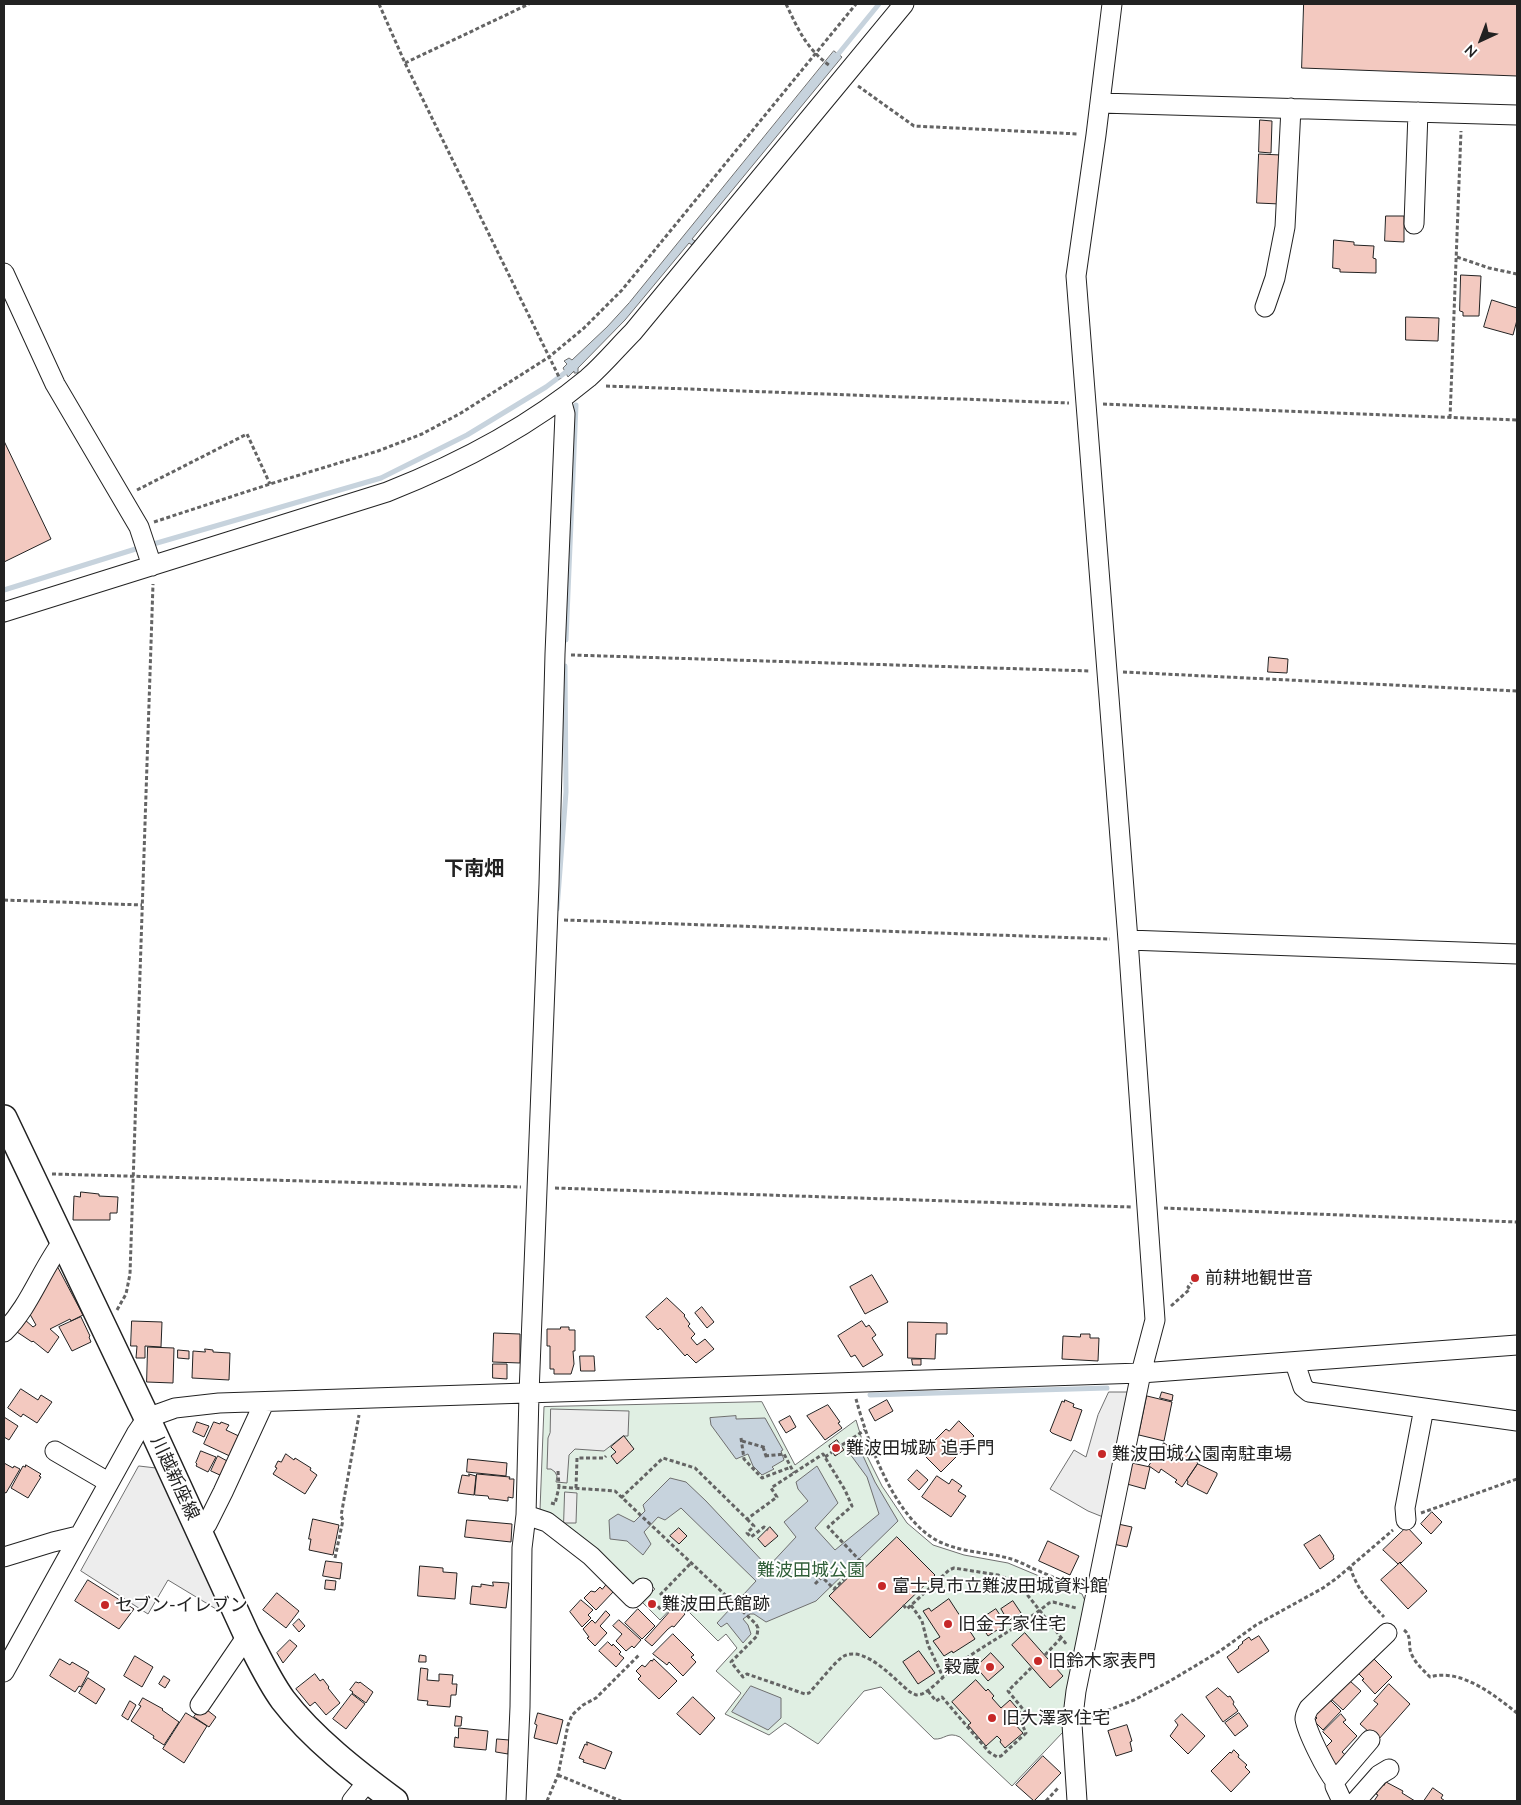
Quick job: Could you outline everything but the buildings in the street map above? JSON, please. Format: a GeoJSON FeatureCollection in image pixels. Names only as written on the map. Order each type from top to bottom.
{"type":"FeatureCollection","features":[{"type":"Feature","properties":{"kind":"main road","name":"川越新座線"},"geometry":{"type":"LineString","coordinates":[[4,1118],[64,1241],[247,1636],[282,1699],[303,1724],[368,1781],[395,1801]]}},
{"type":"Feature","properties":{"kind":"street"},"geometry":{"type":"LineString","coordinates":[[4,612],[151,562],[359,501],[418,480],[498,438],[564,396],[589,377],[633,332],[904,4]]}},
{"type":"Feature","properties":{"kind":"street"},"geometry":{"type":"LineString","coordinates":[[1077,1801],[1072,1724],[1076,1691],[1133,1421],[1141,1373],[1156,1320],[1108,672],[1076,276],[1112,4]]}},
{"type":"Feature","properties":{"kind":"street"},"geometry":{"type":"LineString","coordinates":[[1100,103],[1517,116]]}},
{"type":"Feature","properties":{"kind":"street"},"geometry":{"type":"LineString","coordinates":[[1265,307],[1275,278],[1285,227],[1291,108]]}},
{"type":"Feature","properties":{"kind":"street"},"geometry":{"type":"LineString","coordinates":[[1414,224],[1418,112]]}},
{"type":"Feature","properties":{"kind":"street"},"geometry":{"type":"LineString","coordinates":[[4,274],[55,384],[123,497],[141,531],[151,562]]}},
{"type":"Feature","properties":{"kind":"street"},"geometry":{"type":"LineString","coordinates":[[516,1801],[522,1548],[526,1515],[565,414],[564,396]]}},
{"type":"Feature","properties":{"kind":"street"},"geometry":{"type":"LineString","coordinates":[[1128,940],[1517,954]]}},
{"type":"Feature","properties":{"kind":"street"},"geometry":{"type":"LineString","coordinates":[[4,1332],[28,1301],[52,1255],[64,1241]]}},
{"type":"Feature","properties":{"kind":"street"},"geometry":{"type":"LineString","coordinates":[[4,1672],[136,1434],[147,1418],[174,1408],[219,1403],[1141,1373],[1517,1345]]}},
{"type":"Feature","properties":{"kind":"street"},"geometry":{"type":"LineString","coordinates":[[1294,1363],[1303,1387],[1309,1392],[1517,1421]]}},
{"type":"Feature","properties":{"kind":"street"},"geometry":{"type":"LineString","coordinates":[[200,1531],[207,1524],[223,1492],[264,1402]]}},
{"type":"Feature","properties":{"kind":"street"},"geometry":{"type":"LineString","coordinates":[[1406,1520],[1405,1508],[1424,1408]]}},
{"type":"Feature","properties":{"kind":"street"},"geometry":{"type":"LineString","coordinates":[[56,1451],[108,1482]]}},
{"type":"Feature","properties":{"kind":"street"},"geometry":{"type":"LineString","coordinates":[[526,1515],[547,1522],[591,1556],[633,1598],[643,1588]]}},
{"type":"Feature","properties":{"kind":"street"},"geometry":{"type":"LineString","coordinates":[[4,1557],[78,1536]]}},
{"type":"Feature","properties":{"kind":"street"},"geometry":{"type":"LineString","coordinates":[[1342,1801],[1335,1786],[1335,1781],[1328,1772],[1307,1726],[1305,1716],[1309,1708],[1393,1627]]}},
{"type":"Feature","properties":{"kind":"street"},"geometry":{"type":"LineString","coordinates":[[200,1705],[247,1636]]}},
{"type":"Feature","properties":{"kind":"street"},"geometry":{"type":"LineString","coordinates":[[1335,1781],[1370,1740]]}},
{"type":"Feature","properties":{"kind":"street"},"geometry":{"type":"LineString","coordinates":[[1356,1801],[1379,1774],[1389,1769]]}},
{"type":"Feature","properties":{"kind":"street"},"geometry":{"type":"LineString","coordinates":[[352,1801],[368,1781]]}},
{"type":"Feature","properties":{"kind":"path"},"geometry":{"type":"LineString","coordinates":[[379,4],[405,62],[549,357],[564,396]]}},
{"type":"Feature","properties":{"kind":"path"},"geometry":{"type":"LineString","coordinates":[[405,62],[530,4]]}},
{"type":"Feature","properties":{"kind":"path"},"geometry":{"type":"LineString","coordinates":[[786,4],[799,32],[815,54]]}},
{"type":"Feature","properties":{"kind":"path"},"geometry":{"type":"LineString","coordinates":[[141,531],[270,484],[378,451],[422,434],[461,413],[549,357],[584,328],[622,290],[856,4]]}},
{"type":"Feature","properties":{"kind":"path"},"geometry":{"type":"LineString","coordinates":[[844,76],[914,126],[1096,135]]}},
{"type":"Feature","properties":{"kind":"path"},"geometry":{"type":"LineString","coordinates":[[1450,418],[1462,113]]}},
{"type":"Feature","properties":{"kind":"path"},"geometry":{"type":"LineString","coordinates":[[1457,257],[1489,268],[1517,274]]}},
{"type":"Feature","properties":{"kind":"path"},"geometry":{"type":"LineString","coordinates":[[589,377],[596,386],[1517,420]]}},
{"type":"Feature","properties":{"kind":"path"},"geometry":{"type":"LineString","coordinates":[[123,497],[247,434],[270,484]]}},
{"type":"Feature","properties":{"kind":"path"},"geometry":{"type":"LineString","coordinates":[[103,1326],[118,1309],[126,1294],[130,1274],[153,595],[151,562]]}},
{"type":"Feature","properties":{"kind":"path"},"geometry":{"type":"LineString","coordinates":[[555,654],[1108,672],[1517,691]]}},
{"type":"Feature","properties":{"kind":"path"},"geometry":{"type":"LineString","coordinates":[[4,900],[142,906]]}},
{"type":"Feature","properties":{"kind":"path"},"geometry":{"type":"LineString","coordinates":[[547,919],[1128,940]]}},
{"type":"Feature","properties":{"kind":"path"},"geometry":{"type":"LineString","coordinates":[[32,1178],[47,1174],[133,1175],[1147,1207],[1517,1222]]}},
{"type":"Feature","properties":{"kind":"path"},"geometry":{"type":"LineString","coordinates":[[1156,1320],[1190,1289],[1188,1287],[1192,1282]]}},
{"type":"Feature","properties":{"kind":"path"},"geometry":{"type":"LineString","coordinates":[[852,1383],[872,1452],[905,1510],[921,1529],[937,1541],[963,1550],[1009,1558],[1093,1604]]}},
{"type":"Feature","properties":{"kind":"path"},"geometry":{"type":"LineString","coordinates":[[335,1558],[343,1520],[341,1516],[362,1399]]}},
{"type":"Feature","properties":{"kind":"path"},"geometry":{"type":"LineString","coordinates":[[842,1445],[865,1430]]}},
{"type":"Feature","properties":{"kind":"path"},"geometry":{"type":"LineString","coordinates":[[791,1467],[762,1478],[744,1459],[742,1439],[765,1447],[766,1458],[784,1454],[791,1467],[794,1473]]}},
{"type":"Feature","properties":{"kind":"path"},"geometry":{"type":"LineString","coordinates":[[825,1457],[832,1452]]}},
{"type":"Feature","properties":{"kind":"path"},"geometry":{"type":"LineString","coordinates":[[747,1519],[777,1497],[771,1488],[823,1454],[845,1490],[852,1506],[828,1528],[866,1567]]}},
{"type":"Feature","properties":{"kind":"path"},"geometry":{"type":"LineString","coordinates":[[576,1488],[577,1458],[604,1458],[606,1456]]}},
{"type":"Feature","properties":{"kind":"path"},"geometry":{"type":"LineString","coordinates":[[621,1498],[663,1458],[695,1468],[754,1526],[747,1533],[751,1537],[764,1527],[768,1530]]}},
{"type":"Feature","properties":{"kind":"path"},"geometry":{"type":"LineString","coordinates":[[558,1471],[559,1487],[615,1491],[758,1628],[758,1636],[731,1662],[732,1666],[743,1677],[747,1674],[805,1694],[809,1693],[843,1656],[852,1653],[862,1654],[872,1660],[910,1692],[916,1695],[922,1694],[982,1647],[1019,1626],[1052,1602],[1093,1604]]}},
{"type":"Feature","properties":{"kind":"path"},"geometry":{"type":"LineString","coordinates":[[1072,1724],[1105,1713],[1134,1700],[1220,1651],[1256,1625],[1323,1588],[1406,1520],[1435,1507],[1517,1479]]}},
{"type":"Feature","properties":{"kind":"path"},"geometry":{"type":"LineString","coordinates":[[815,1584],[822,1577],[834,1589],[862,1562]]}},
{"type":"Feature","properties":{"kind":"path"},"geometry":{"type":"LineString","coordinates":[[661,1610],[654,1602],[691,1563]]}},
{"type":"Feature","properties":{"kind":"path"},"geometry":{"type":"LineString","coordinates":[[1350,1567],[1362,1594],[1393,1627],[1407,1632],[1411,1653],[1418,1665],[1430,1677],[1439,1674],[1458,1677],[1483,1688],[1517,1713]]}},
{"type":"Feature","properties":{"kind":"path"},"geometry":{"type":"LineString","coordinates":[[904,1605],[907,1609],[949,1570],[954,1568],[998,1575],[1018,1582],[1070,1648]]}},
{"type":"Feature","properties":{"kind":"path"},"geometry":{"type":"LineString","coordinates":[[911,1604],[922,1621],[928,1645],[943,1677]]}},
{"type":"Feature","properties":{"kind":"path"},"geometry":{"type":"LineString","coordinates":[[1045,1654],[1061,1638]]}},
{"type":"Feature","properties":{"kind":"path"},"geometry":{"type":"LineString","coordinates":[[547,1801],[558,1775],[568,1725],[572,1715],[596,1698],[639,1655]]}},
{"type":"Feature","properties":{"kind":"path"},"geometry":{"type":"LineString","coordinates":[[928,1691],[936,1701],[942,1697],[989,1752],[998,1757],[1026,1733],[1021,1722],[1027,1717],[1027,1714],[1008,1691],[1031,1668]]}},
{"type":"Feature","properties":{"kind":"path"},"geometry":{"type":"LineString","coordinates":[[558,1775],[622,1801]]}},
{"type":"Feature","properties":{"kind":"green space","name":"難波田城公園"},"geometry":{"type":"Polygon","coordinates":[[[762,1402],[795,1465],[856,1420],[867,1456],[882,1486],[907,1523],[933,1545],[964,1555],[1008,1563],[1082,1594],[1086,1603],[1065,1707],[1063,1732],[1012,1786],[960,1737],[949,1735],[934,1739],[881,1687],[864,1691],[818,1744],[785,1723],[769,1735],[725,1714],[741,1693],[716,1671],[737,1648],[726,1634],[718,1641],[678,1601],[660,1620],[642,1602],[655,1589],[644,1578],[637,1585],[629,1585],[540,1510],[544,1407],[762,1402]]]}},
{"type":"Feature","properties":{"kind":"shaded area"},"geometry":{"type":"Polygon","coordinates":[[[834,51],[842,57],[692,239],[695,241],[692,245],[689,243],[625,320],[578,368],[578,373],[574,373],[574,371],[568,377],[563,368],[567,364],[564,361],[569,358],[572,360],[629,303],[834,51]]]}},
{"type":"Feature","properties":{"kind":"shaded area","name":"難波田城公園南駐車場"},"geometry":{"type":"Polygon","coordinates":[[[1109,1392],[1130,1392],[1103,1517],[1088,1511],[1050,1489],[1074,1450],[1086,1457],[1098,1415],[1109,1392]]]}},
{"type":"Feature","properties":{"kind":"shaded area"},"geometry":{"type":"Polygon","coordinates":[[[551,1409],[629,1411],[628,1436],[623,1436],[604,1451],[575,1449],[569,1455],[567,1483],[556,1482],[557,1476],[555,1472],[547,1469],[551,1409]]]}},
{"type":"Feature","properties":{"kind":"shaded area"},"geometry":{"type":"Polygon","coordinates":[[[736,1416],[736,1419],[765,1418],[783,1450],[781,1451],[784,1460],[772,1467],[774,1469],[762,1475],[753,1466],[748,1454],[736,1459],[711,1425],[710,1418],[736,1416]]]}},
{"type":"Feature","properties":{"kind":"shaded area"},"geometry":{"type":"Polygon","coordinates":[[[859,1447],[875,1482],[898,1521],[816,1601],[766,1622],[754,1614],[750,1614],[743,1619],[748,1625],[751,1634],[743,1643],[727,1623],[721,1627],[717,1623],[756,1581],[681,1508],[665,1520],[658,1517],[644,1532],[651,1544],[643,1555],[627,1541],[610,1539],[609,1520],[618,1514],[634,1522],[645,1511],[643,1505],[670,1478],[686,1482],[768,1567],[796,1537],[784,1522],[808,1501],[798,1489],[796,1482],[817,1466],[838,1503],[815,1528],[835,1550],[879,1514],[867,1477],[850,1454],[859,1447]]]}},
{"type":"Feature","properties":{"kind":"shaded area"},"geometry":{"type":"Polygon","coordinates":[[[139,1466],[156,1468],[223,1609],[221,1612],[168,1580],[148,1614],[81,1571],[139,1466]]]}},
{"type":"Feature","properties":{"kind":"shaded area"},"geometry":{"type":"Polygon","coordinates":[[[565,1492],[577,1493],[576,1523],[564,1523],[565,1492]]]}},
{"type":"Feature","properties":{"kind":"shaded area"},"geometry":{"type":"Polygon","coordinates":[[[751,1686],[781,1698],[781,1718],[768,1730],[732,1712],[751,1686]]]}},
{"type":"Feature","properties":{"kind":"waterway"},"geometry":{"type":"LineString","coordinates":[[835,58],[879,4]]}},
{"type":"Feature","properties":{"kind":"waterway"},"geometry":{"type":"LineString","coordinates":[[150,545],[381,478],[467,435],[546,387],[570,369]]}},
{"type":"Feature","properties":{"kind":"waterway"},"geometry":{"type":"LineString","coordinates":[[566,640],[576,405]]}},
{"type":"Feature","properties":{"kind":"waterway"},"geometry":{"type":"LineString","coordinates":[[4,590],[142,547]]}},
{"type":"Feature","properties":{"kind":"waterway"},"geometry":{"type":"LineString","coordinates":[[557,909],[566,792],[565,666]]}},
{"type":"Feature","properties":{"kind":"waterway"},"geometry":{"type":"LineString","coordinates":[[870,1395],[1107,1388]]}},
{"type":"Feature","properties":{"kind":"place","name":"前耕地観世音"},"geometry":{"type":"Point","coordinates":[1195,1278]}},
{"type":"Feature","properties":{"kind":"place","name":"難波田城跡 追手門"},"geometry":{"type":"Point","coordinates":[836,1448]}},
{"type":"Feature","properties":{"kind":"place","name":"難波田城公園南駐車場"},"geometry":{"type":"Point","coordinates":[1102,1454]}},
{"type":"Feature","properties":{"kind":"place","name":"富士見市立難波田城資料館"},"geometry":{"type":"Point","coordinates":[882,1586]}},
{"type":"Feature","properties":{"kind":"place","name":"難波田氏館跡"},"geometry":{"type":"Point","coordinates":[652,1604]}},
{"type":"Feature","properties":{"kind":"place","name":"セブン-イレブン"},"geometry":{"type":"Point","coordinates":[105,1605]}},
{"type":"Feature","properties":{"kind":"place","name":"旧金子家住宅"},"geometry":{"type":"Point","coordinates":[948,1624]}},
{"type":"Feature","properties":{"kind":"place","name":"旧鈴木家表門"},"geometry":{"type":"Point","coordinates":[1038,1661]}},
{"type":"Feature","properties":{"kind":"place","name":"穀蔵"},"geometry":{"type":"Point","coordinates":[990,1667]}},
{"type":"Feature","properties":{"kind":"place","name":"旧大澤家住宅"},"geometry":{"type":"Point","coordinates":[992,1718]}},
{"type":"Feature","properties":{"kind":"district","name":"下南畑"},"geometry":{"type":"Point","coordinates":[474,869]}}]}
